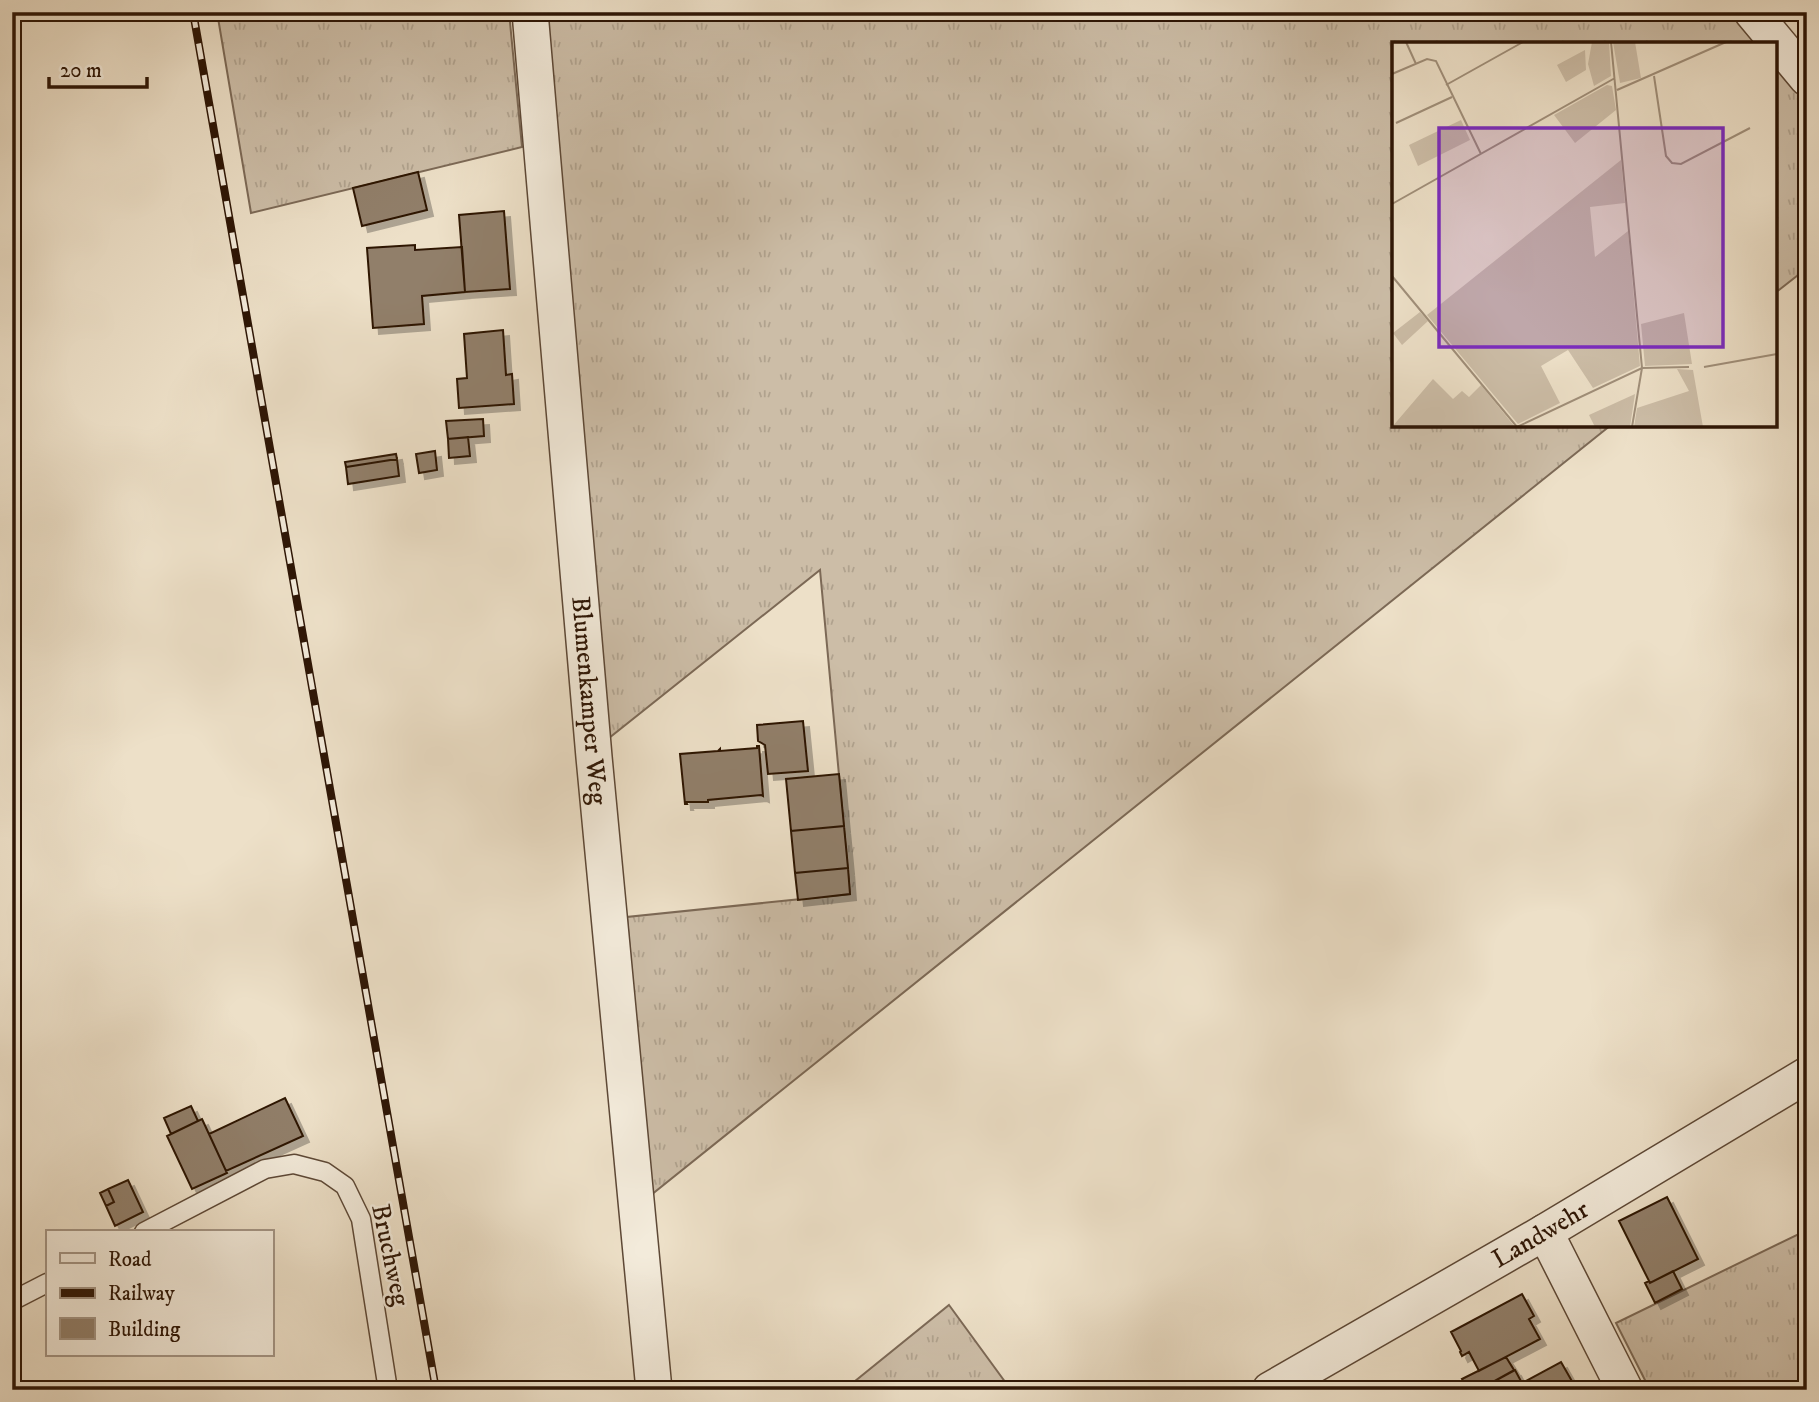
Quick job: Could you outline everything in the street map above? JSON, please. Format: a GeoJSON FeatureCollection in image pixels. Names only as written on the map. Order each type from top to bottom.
{"type":"FeatureCollection","features":[{"type":"Feature","properties":{"kind":"street","name":"Blumenkamper Weg"},"geometry":{"type":"LineString","coordinates":[[530,12],[594,757],[654,1390]]}},
{"type":"Feature","properties":{"kind":"street"},"geometry":{"type":"LineString","coordinates":[[1752,12],[1807,78]]}},
{"type":"Feature","properties":{"kind":"street","name":"Landwehr"},"geometry":{"type":"LineString","coordinates":[[1270,1390],[1545,1232],[1807,1075]]}},
{"type":"Feature","properties":{"kind":"street"},"geometry":{"type":"LineString","coordinates":[[1545,1232],[1625,1390]]}},
{"type":"Feature","properties":{"kind":"lane","name":"Bruchweg"},"geometry":{"type":"LineString","coordinates":[[149,1230],[265,1169],[294,1164],[325,1172],[345,1186],[361,1219],[388,1390]]}},
{"type":"Feature","properties":{"kind":"lane"},"geometry":{"type":"LineString","coordinates":[[12,1301],[46,1284]]}},
{"type":"Feature","properties":{"kind":"green space"},"geometry":{"type":"Polygon","coordinates":[[[217,12],[509,12],[522,147],[251,213],[217,12]]]}},
{"type":"Feature","properties":{"kind":"green space"},"geometry":{"type":"Polygon","coordinates":[[[544,12],[1731,12],[1756,42],[1392,42],[1392,427],[1609,427],[651,1195],[627,917],[850,894],[820,570],[609,738],[544,12]]]}},
{"type":"Feature","properties":{"kind":"green space"},"geometry":{"type":"Polygon","coordinates":[[[1777,65],[1807,100],[1807,268],[1777,291],[1777,65]]]}},
{"type":"Feature","properties":{"kind":"green space"},"geometry":{"type":"Polygon","coordinates":[[[1807,1230],[1807,1386],[1799,1390],[1650,1390],[1616,1323],[1807,1230]]]}},
{"type":"Feature","properties":{"kind":"green space"},"geometry":{"type":"Polygon","coordinates":[[[949,1305],[1011,1390],[844,1390],[949,1305]]]}},
{"type":"Feature","properties":{"kind":"building"},"geometry":{"type":"Polygon","coordinates":[[[418,172],[427,210],[362,226],[353,188],[418,172]]]}},
{"type":"Feature","properties":{"kind":"building"},"geometry":{"type":"Polygon","coordinates":[[[504,211],[510,289],[465,292],[459,215],[504,211]]]}},
{"type":"Feature","properties":{"kind":"building"},"geometry":{"type":"Polygon","coordinates":[[[415,245],[415,250],[462,247],[465,292],[422,296],[424,324],[373,328],[367,248],[415,245]]]}},
{"type":"Feature","properties":{"kind":"building"},"geometry":{"type":"Polygon","coordinates":[[[503,330],[506,375],[512,374],[514,404],[459,408],[457,379],[467,378],[464,334],[503,330]]]}},
{"type":"Feature","properties":{"kind":"building"},"geometry":{"type":"Polygon","coordinates":[[[483,419],[484,436],[448,439],[446,421],[483,419]]]}},
{"type":"Feature","properties":{"kind":"building"},"geometry":{"type":"Polygon","coordinates":[[[468,437],[470,456],[449,458],[448,439],[468,437]]]}},
{"type":"Feature","properties":{"kind":"building"},"geometry":{"type":"Polygon","coordinates":[[[435,451],[437,470],[419,473],[416,454],[435,451]]]}},
{"type":"Feature","properties":{"kind":"building"},"geometry":{"type":"Polygon","coordinates":[[[396,454],[397,459],[346,467],[345,462],[396,454]]]}},
{"type":"Feature","properties":{"kind":"building"},"geometry":{"type":"Polygon","coordinates":[[[397,459],[399,476],[348,484],[346,467],[397,459]]]}},
{"type":"Feature","properties":{"kind":"building"},"geometry":{"type":"Polygon","coordinates":[[[803,721],[808,771],[768,774],[765,745],[758,741],[757,725],[803,721]]]}},
{"type":"Feature","properties":{"kind":"building"},"geometry":{"type":"Polygon","coordinates":[[[757,746],[763,796],[685,804],[680,754],[757,746]]]}},
{"type":"Feature","properties":{"kind":"building"},"geometry":{"type":"Polygon","coordinates":[[[839,774],[844,826],[791,831],[786,779],[839,774]]]}},
{"type":"Feature","properties":{"kind":"building"},"geometry":{"type":"Polygon","coordinates":[[[844,826],[848,868],[795,873],[791,831],[844,826]]]}},
{"type":"Feature","properties":{"kind":"building"},"geometry":{"type":"Polygon","coordinates":[[[848,868],[850,894],[798,900],[795,873],[848,868]]]}},
{"type":"Feature","properties":{"kind":"building"},"geometry":{"type":"Polygon","coordinates":[[[285,1098],[303,1136],[226,1171],[209,1134],[285,1098]]]}},
{"type":"Feature","properties":{"kind":"building"},"geometry":{"type":"Polygon","coordinates":[[[191,1106],[198,1121],[171,1134],[164,1118],[191,1106]]]}},
{"type":"Feature","properties":{"kind":"building"},"geometry":{"type":"Polygon","coordinates":[[[202,1119],[227,1173],[192,1189],[167,1136],[202,1119]]]}},
{"type":"Feature","properties":{"kind":"building"},"geometry":{"type":"Polygon","coordinates":[[[128,1180],[143,1212],[115,1226],[106,1206],[114,1202],[108,1189],[128,1180]]]}},
{"type":"Feature","properties":{"kind":"building"},"geometry":{"type":"Polygon","coordinates":[[[108,1189],[114,1202],[106,1206],[100,1193],[108,1189]]]}},
{"type":"Feature","properties":{"kind":"building"},"geometry":{"type":"Polygon","coordinates":[[[1667,1197],[1698,1259],[1650,1283],[1619,1221],[1667,1197]]]}},
{"type":"Feature","properties":{"kind":"building"},"geometry":{"type":"Polygon","coordinates":[[[1673,1271],[1682,1289],[1655,1303],[1645,1283],[1673,1271]]]}},
{"type":"Feature","properties":{"kind":"building"},"geometry":{"type":"Polygon","coordinates":[[[1522,1294],[1534,1316],[1529,1319],[1540,1339],[1479,1371],[1469,1352],[1462,1356],[1451,1332],[1522,1294]]]}},
{"type":"Feature","properties":{"kind":"building"},"geometry":{"type":"Polygon","coordinates":[[[1506,1357],[1514,1370],[1478,1390],[1469,1390],[1462,1379],[1506,1357]]]}},
{"type":"Feature","properties":{"kind":"building"},"geometry":{"type":"Polygon","coordinates":[[[1561,1362],[1577,1390],[1510,1390],[1522,1383],[1561,1362]]]}},
{"type":"Feature","properties":{"kind":"building"},"geometry":{"type":"Polygon","coordinates":[[[1515,1370],[1522,1383],[1510,1390],[1478,1390],[1515,1370]]]}},
{"type":"Feature","properties":{"kind":"railway"},"geometry":{"type":"LineString","coordinates":[[193,12],[436,1390]]}}]}
